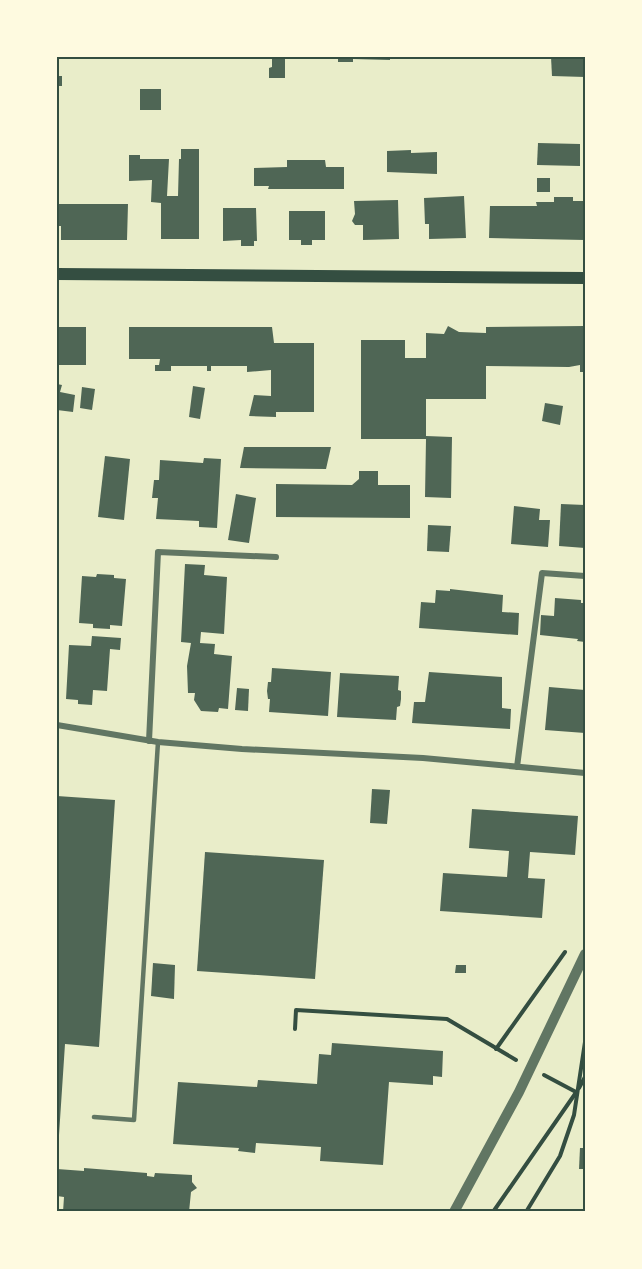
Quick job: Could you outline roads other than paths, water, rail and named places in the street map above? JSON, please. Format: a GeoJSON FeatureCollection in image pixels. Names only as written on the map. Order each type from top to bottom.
{"type":"FeatureCollection","features":[{"type":"Feature","properties":{"kind":"main road"},"geometry":{"type":"LineString","coordinates":[[57,274],[585,278]]}},
{"type":"Feature","properties":{"kind":"street"},"geometry":{"type":"LineString","coordinates":[[149,741],[158,552],[276,556]]}},
{"type":"Feature","properties":{"kind":"street"},"geometry":{"type":"LineString","coordinates":[[517,766],[542,573],[585,576]]}},
{"type":"Feature","properties":{"kind":"street"},"geometry":{"type":"LineString","coordinates":[[57,725],[158,742],[242,749],[423,758],[585,773]]}},
{"type":"Feature","properties":{"kind":"street"},"geometry":{"type":"LineString","coordinates":[[454,1212],[519,1092],[585,954]]}},
{"type":"Feature","properties":{"kind":"lane"},"geometry":{"type":"LineString","coordinates":[[94,1118],[134,1120],[158,742]]}}]}
